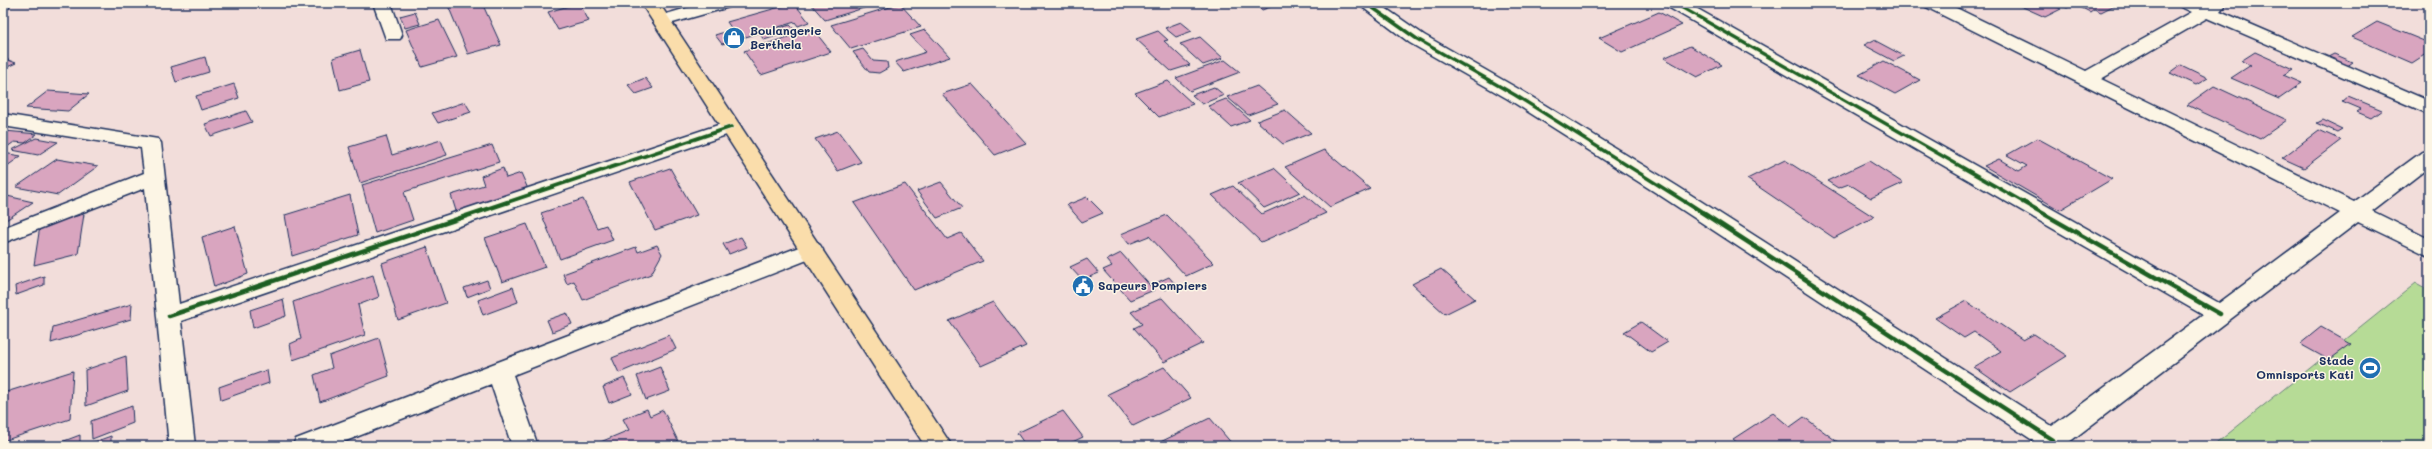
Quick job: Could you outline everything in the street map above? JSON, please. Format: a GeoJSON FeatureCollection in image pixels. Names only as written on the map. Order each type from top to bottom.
{"type":"FeatureCollection","features":[{"type":"Feature","properties":{"kind":"main road"},"geometry":{"type":"LineString","coordinates":[[650,3],[939,446]]}},
{"type":"Feature","properties":{"kind":"street"},"geometry":{"type":"LineString","coordinates":[[382,3],[393,35]]}},
{"type":"Feature","properties":{"kind":"street"},"geometry":{"type":"LineString","coordinates":[[662,21],[723,3]]}},
{"type":"Feature","properties":{"kind":"street"},"geometry":{"type":"LineString","coordinates":[[1366,3],[1417,39],[1515,95],[1669,191],[2049,443],[2429,157]]}},
{"type":"Feature","properties":{"kind":"street"},"geometry":{"type":"LineString","coordinates":[[1674,3],[2220,314]]}},
{"type":"Feature","properties":{"kind":"street"},"geometry":{"type":"LineString","coordinates":[[1932,3],[2429,248]]}},
{"type":"Feature","properties":{"kind":"street"},"geometry":{"type":"LineString","coordinates":[[2187,3],[2212,7],[2429,108]]}},
{"type":"Feature","properties":{"kind":"street"},"geometry":{"type":"LineString","coordinates":[[2086,79],[2212,7]]}},
{"type":"Feature","properties":{"kind":"street"},"geometry":{"type":"LineString","coordinates":[[3,120],[151,143],[182,446]]}},
{"type":"Feature","properties":{"kind":"street"},"geometry":{"type":"LineString","coordinates":[[169,316],[731,127]]}},
{"type":"Feature","properties":{"kind":"street"},"geometry":{"type":"LineString","coordinates":[[3,236],[154,177]]}},
{"type":"Feature","properties":{"kind":"street"},"geometry":{"type":"LineString","coordinates":[[304,446],[812,250]]}},
{"type":"Feature","properties":{"kind":"street"},"geometry":{"type":"LineString","coordinates":[[499,371],[525,446]]}},
{"type":"Feature","properties":{"kind":"green space","name":"Stade Omnisports Kati"},"geometry":{"type":"Polygon","coordinates":[[[2416,283],[2429,290],[2429,446],[2213,446],[2416,283]]]}},
{"type":"Feature","properties":{"kind":"building"},"geometry":{"type":"Polygon","coordinates":[[[3,3],[9,3],[9,9],[3,10],[3,3]]]}},
{"type":"Feature","properties":{"kind":"building"},"geometry":{"type":"Polygon","coordinates":[[[447,3],[482,3],[501,45],[468,54],[447,3]]]}},
{"type":"Feature","properties":{"kind":"building"},"geometry":{"type":"Polygon","coordinates":[[[579,3],[589,21],[558,30],[548,12],[579,3]]]}},
{"type":"Feature","properties":{"kind":"building"},"geometry":{"type":"Polygon","coordinates":[[[794,3],[809,22],[798,26],[795,22],[739,39],[727,22],[794,3]]]}},
{"type":"Feature","properties":{"kind":"building"},"geometry":{"type":"Polygon","coordinates":[[[810,3],[880,3],[825,20],[810,3]]]}},
{"type":"Feature","properties":{"kind":"building"},"geometry":{"type":"Polygon","coordinates":[[[1253,3],[1281,3],[1262,10],[1253,3]]]}},
{"type":"Feature","properties":{"kind":"building"},"geometry":{"type":"Polygon","coordinates":[[[2014,3],[2049,3],[2061,9],[2045,17],[2014,3]]]}},
{"type":"Feature","properties":{"kind":"building"},"geometry":{"type":"Polygon","coordinates":[[[2056,3],[2119,3],[2101,12],[2094,9],[2090,12],[2074,4],[2067,8],[2056,3]]]}},
{"type":"Feature","properties":{"kind":"building"},"geometry":{"type":"Polygon","coordinates":[[[900,4],[921,27],[851,49],[831,25],[900,4]]]}},
{"type":"Feature","properties":{"kind":"building"},"geometry":{"type":"Polygon","coordinates":[[[415,12],[420,24],[405,28],[400,16],[415,12]]]}},
{"type":"Feature","properties":{"kind":"building"},"geometry":{"type":"Polygon","coordinates":[[[1659,12],[1682,25],[1622,52],[1599,38],[1659,12]]]}},
{"type":"Feature","properties":{"kind":"building"},"geometry":{"type":"Polygon","coordinates":[[[439,20],[457,57],[422,67],[406,30],[439,20]]]}},
{"type":"Feature","properties":{"kind":"building"},"geometry":{"type":"Polygon","coordinates":[[[1181,22],[1192,31],[1176,37],[1165,28],[1181,22]]]}},
{"type":"Feature","properties":{"kind":"building"},"geometry":{"type":"Polygon","coordinates":[[[2377,22],[2429,43],[2429,52],[2412,63],[2352,37],[2377,22]]]}},
{"type":"Feature","properties":{"kind":"building"},"geometry":{"type":"Polygon","coordinates":[[[790,25],[795,30],[764,40],[760,34],[790,25]]]}},
{"type":"Feature","properties":{"kind":"building"},"geometry":{"type":"Polygon","coordinates":[[[813,29],[831,52],[761,75],[744,51],[813,29]]]}},
{"type":"Feature","properties":{"kind":"building"},"geometry":{"type":"Polygon","coordinates":[[[731,30],[737,40],[722,44],[715,35],[731,30]]]}},
{"type":"Feature","properties":{"kind":"building"},"geometry":{"type":"Polygon","coordinates":[[[925,30],[950,57],[904,72],[895,62],[926,52],[910,35],[925,30]]]}},
{"type":"Feature","properties":{"kind":"building"},"geometry":{"type":"Polygon","coordinates":[[[1158,31],[1168,40],[1164,41],[1190,65],[1171,71],[1136,39],[1158,31]]]}},
{"type":"Feature","properties":{"kind":"building"},"geometry":{"type":"Polygon","coordinates":[[[1200,37],[1223,58],[1203,65],[1180,44],[1200,37]]]}},
{"type":"Feature","properties":{"kind":"building"},"geometry":{"type":"Polygon","coordinates":[[[1874,40],[1904,56],[1894,61],[1864,45],[1874,40]]]}},
{"type":"Feature","properties":{"kind":"building"},"geometry":{"type":"Polygon","coordinates":[[[1690,46],[1722,65],[1697,77],[1664,58],[1690,46]]]}},
{"type":"Feature","properties":{"kind":"building"},"geometry":{"type":"Polygon","coordinates":[[[863,49],[873,61],[887,62],[888,68],[879,73],[869,72],[853,52],[863,49]]]}},
{"type":"Feature","properties":{"kind":"building"},"geometry":{"type":"Polygon","coordinates":[[[360,50],[369,82],[340,90],[333,58],[360,50]]]}},
{"type":"Feature","properties":{"kind":"building"},"geometry":{"type":"Polygon","coordinates":[[[2255,52],[2293,69],[2283,75],[2302,83],[2279,99],[2231,78],[2251,65],[2241,61],[2255,52]]]}},
{"type":"Feature","properties":{"kind":"building"},"geometry":{"type":"Polygon","coordinates":[[[2334,54],[2353,62],[2346,67],[2326,58],[2334,54]]]}},
{"type":"Feature","properties":{"kind":"building"},"geometry":{"type":"Polygon","coordinates":[[[205,57],[209,72],[176,82],[171,67],[205,57]]]}},
{"type":"Feature","properties":{"kind":"building"},"geometry":{"type":"Polygon","coordinates":[[[3,58],[16,63],[3,69],[3,58]]]}},
{"type":"Feature","properties":{"kind":"building"},"geometry":{"type":"Polygon","coordinates":[[[1225,60],[1240,72],[1190,91],[1176,78],[1225,60]]]}},
{"type":"Feature","properties":{"kind":"building"},"geometry":{"type":"Polygon","coordinates":[[[1884,61],[1920,80],[1895,94],[1859,75],[1884,61]]]}},
{"type":"Feature","properties":{"kind":"building"},"geometry":{"type":"Polygon","coordinates":[[[2181,65],[2208,78],[2196,85],[2170,73],[2181,65]]]}},
{"type":"Feature","properties":{"kind":"building"},"geometry":{"type":"Polygon","coordinates":[[[645,78],[653,88],[636,94],[628,85],[645,78]]]}},
{"type":"Feature","properties":{"kind":"building"},"geometry":{"type":"Polygon","coordinates":[[[1168,81],[1193,104],[1159,117],[1135,93],[1168,81]]]}},
{"type":"Feature","properties":{"kind":"building"},"geometry":{"type":"Polygon","coordinates":[[[234,84],[239,98],[201,110],[196,96],[234,84]]]}},
{"type":"Feature","properties":{"kind":"building"},"geometry":{"type":"Polygon","coordinates":[[[972,84],[1026,143],[995,155],[942,94],[972,84]]]}},
{"type":"Feature","properties":{"kind":"building"},"geometry":{"type":"Polygon","coordinates":[[[1257,86],[1278,104],[1248,115],[1227,97],[1257,86]]]}},
{"type":"Feature","properties":{"kind":"building"},"geometry":{"type":"Polygon","coordinates":[[[2214,86],[2287,120],[2260,139],[2187,105],[2214,86]]]}},
{"type":"Feature","properties":{"kind":"building"},"geometry":{"type":"Polygon","coordinates":[[[1214,87],[1224,95],[1202,104],[1192,95],[1214,87]]]}},
{"type":"Feature","properties":{"kind":"building"},"geometry":{"type":"Polygon","coordinates":[[[48,91],[89,94],[68,111],[26,108],[48,91]]]}},
{"type":"Feature","properties":{"kind":"building"},"geometry":{"type":"Polygon","coordinates":[[[2348,96],[2382,110],[2371,118],[2357,112],[2361,109],[2342,101],[2348,96]]]}},
{"type":"Feature","properties":{"kind":"building"},"geometry":{"type":"Polygon","coordinates":[[[1226,99],[1250,120],[1231,127],[1208,106],[1226,99]]]}},
{"type":"Feature","properties":{"kind":"building"},"geometry":{"type":"Polygon","coordinates":[[[465,102],[471,112],[438,123],[432,113],[465,102]]]}},
{"type":"Feature","properties":{"kind":"building"},"geometry":{"type":"Polygon","coordinates":[[[1285,110],[1311,133],[1283,144],[1257,121],[1285,110]]]}},
{"type":"Feature","properties":{"kind":"building"},"geometry":{"type":"Polygon","coordinates":[[[246,111],[252,122],[211,136],[205,124],[246,111]]]}},
{"type":"Feature","properties":{"kind":"building"},"geometry":{"type":"Polygon","coordinates":[[[2323,120],[2342,129],[2337,132],[2317,123],[2323,120]]]}},
{"type":"Feature","properties":{"kind":"building"},"geometry":{"type":"Polygon","coordinates":[[[2319,130],[2341,140],[2304,168],[2282,158],[2319,130]]]}},
{"type":"Feature","properties":{"kind":"building"},"geometry":{"type":"Polygon","coordinates":[[[838,131],[861,162],[838,171],[815,139],[838,131]]]}},
{"type":"Feature","properties":{"kind":"building"},"geometry":{"type":"Polygon","coordinates":[[[3,132],[37,134],[25,143],[14,142],[3,150],[3,132]]]}},
{"type":"Feature","properties":{"kind":"building"},"geometry":{"type":"Polygon","coordinates":[[[386,136],[392,155],[441,140],[447,155],[360,183],[349,147],[386,136]]]}},
{"type":"Feature","properties":{"kind":"building"},"geometry":{"type":"Polygon","coordinates":[[[36,138],[58,142],[38,155],[12,150],[36,138]]]}},
{"type":"Feature","properties":{"kind":"building"},"geometry":{"type":"Polygon","coordinates":[[[2037,138],[2112,179],[2060,210],[1984,166],[1999,159],[2019,171],[2027,166],[2007,155],[2037,138]]]}},
{"type":"Feature","properties":{"kind":"building"},"geometry":{"type":"Polygon","coordinates":[[[492,145],[499,162],[404,192],[413,220],[375,233],[362,185],[492,145]]]}},
{"type":"Feature","properties":{"kind":"building"},"geometry":{"type":"Polygon","coordinates":[[[1324,150],[1370,189],[1330,207],[1285,167],[1324,150]]]}},
{"type":"Feature","properties":{"kind":"building"},"geometry":{"type":"Polygon","coordinates":[[[3,153],[21,156],[3,169],[3,153]]]}},
{"type":"Feature","properties":{"kind":"building"},"geometry":{"type":"Polygon","coordinates":[[[57,159],[98,166],[58,195],[16,187],[57,159]]]}},
{"type":"Feature","properties":{"kind":"building"},"geometry":{"type":"Polygon","coordinates":[[[1785,160],[1874,217],[1834,238],[1747,179],[1785,160]]]}},
{"type":"Feature","properties":{"kind":"building"},"geometry":{"type":"Polygon","coordinates":[[[1869,161],[1903,183],[1871,198],[1849,184],[1838,188],[1827,181],[1869,161]]]}},
{"type":"Feature","properties":{"kind":"building"},"geometry":{"type":"Polygon","coordinates":[[[503,168],[506,178],[521,173],[528,189],[457,214],[451,195],[484,185],[481,176],[503,168]]]}},
{"type":"Feature","properties":{"kind":"building"},"geometry":{"type":"Polygon","coordinates":[[[670,168],[697,215],[655,230],[630,182],[670,168]]]}},
{"type":"Feature","properties":{"kind":"building"},"geometry":{"type":"Polygon","coordinates":[[[1274,168],[1300,192],[1264,208],[1238,183],[1274,168]]]}},
{"type":"Feature","properties":{"kind":"building"},"geometry":{"type":"Polygon","coordinates":[[[941,182],[962,208],[937,218],[917,191],[941,182]]]}},
{"type":"Feature","properties":{"kind":"building"},"geometry":{"type":"Polygon","coordinates":[[[905,184],[947,239],[961,233],[983,261],[914,290],[854,203],[905,184]]]}},
{"type":"Feature","properties":{"kind":"building"},"geometry":{"type":"Polygon","coordinates":[[[1233,186],[1262,214],[1305,195],[1326,213],[1261,242],[1212,195],[1233,186]]]}},
{"type":"Feature","properties":{"kind":"building"},"geometry":{"type":"Polygon","coordinates":[[[3,195],[33,202],[3,222],[3,195]]]}},
{"type":"Feature","properties":{"kind":"building"},"geometry":{"type":"Polygon","coordinates":[[[350,195],[358,235],[292,256],[285,215],[350,195]]]}},
{"type":"Feature","properties":{"kind":"building"},"geometry":{"type":"Polygon","coordinates":[[[1087,197],[1103,213],[1082,222],[1067,205],[1087,197]]]}},
{"type":"Feature","properties":{"kind":"building"},"geometry":{"type":"Polygon","coordinates":[[[583,199],[597,228],[606,225],[613,240],[560,259],[541,213],[583,199]]]}},
{"type":"Feature","properties":{"kind":"building"},"geometry":{"type":"Polygon","coordinates":[[[84,214],[78,254],[34,265],[40,226],[84,214]]]}},
{"type":"Feature","properties":{"kind":"building"},"geometry":{"type":"Polygon","coordinates":[[[1167,215],[1214,263],[1186,276],[1149,236],[1129,244],[1121,234],[1167,215]]]}},
{"type":"Feature","properties":{"kind":"building"},"geometry":{"type":"Polygon","coordinates":[[[527,224],[545,267],[502,282],[485,238],[527,224]]]}},
{"type":"Feature","properties":{"kind":"building"},"geometry":{"type":"Polygon","coordinates":[[[235,226],[248,274],[214,287],[202,237],[235,226]]]}},
{"type":"Feature","properties":{"kind":"building"},"geometry":{"type":"Polygon","coordinates":[[[741,237],[747,247],[729,254],[723,244],[741,237]]]}},
{"type":"Feature","properties":{"kind":"building"},"geometry":{"type":"Polygon","coordinates":[[[657,245],[662,254],[651,274],[583,300],[574,281],[567,284],[563,274],[636,247],[638,252],[657,245]]]}},
{"type":"Feature","properties":{"kind":"building"},"geometry":{"type":"Polygon","coordinates":[[[427,247],[446,303],[398,320],[382,263],[427,247]]]}},
{"type":"Feature","properties":{"kind":"building"},"geometry":{"type":"Polygon","coordinates":[[[1121,253],[1154,290],[1130,300],[1103,270],[1112,266],[1107,260],[1121,253]]]}},
{"type":"Feature","properties":{"kind":"building"},"geometry":{"type":"Polygon","coordinates":[[[1087,259],[1099,273],[1082,280],[1070,267],[1087,259]]]}},
{"type":"Feature","properties":{"kind":"building"},"geometry":{"type":"Polygon","coordinates":[[[1441,269],[1475,299],[1445,314],[1412,284],[1441,269]]]}},
{"type":"Feature","properties":{"kind":"building"},"geometry":{"type":"Polygon","coordinates":[[[373,275],[379,297],[358,305],[365,335],[293,360],[290,344],[301,339],[293,302],[373,275]]]}},
{"type":"Feature","properties":{"kind":"building"},"geometry":{"type":"Polygon","coordinates":[[[44,276],[44,285],[16,295],[15,286],[44,276]]]}},
{"type":"Feature","properties":{"kind":"building"},"geometry":{"type":"Polygon","coordinates":[[[1169,277],[1175,284],[1165,290],[1158,282],[1169,277]]]}},
{"type":"Feature","properties":{"kind":"building"},"geometry":{"type":"Polygon","coordinates":[[[487,280],[490,288],[467,297],[464,288],[487,280]]]}},
{"type":"Feature","properties":{"kind":"building"},"geometry":{"type":"Polygon","coordinates":[[[513,287],[518,302],[483,315],[478,300],[513,287]]]}},
{"type":"Feature","properties":{"kind":"building"},"geometry":{"type":"Polygon","coordinates":[[[1162,298],[1203,343],[1164,362],[1134,328],[1142,324],[1131,312],[1162,298]]]}},
{"type":"Feature","properties":{"kind":"building"},"geometry":{"type":"Polygon","coordinates":[[[283,299],[286,316],[253,328],[250,310],[283,299]]]}},
{"type":"Feature","properties":{"kind":"building"},"geometry":{"type":"Polygon","coordinates":[[[1966,301],[2023,340],[2034,334],[2067,356],[2010,392],[1974,367],[2001,351],[1974,332],[1964,338],[1935,318],[1966,301]]]}},
{"type":"Feature","properties":{"kind":"building"},"geometry":{"type":"Polygon","coordinates":[[[993,302],[1026,346],[981,366],[949,321],[993,302]]]}},
{"type":"Feature","properties":{"kind":"building"},"geometry":{"type":"Polygon","coordinates":[[[132,304],[131,319],[51,343],[53,327],[132,304]]]}},
{"type":"Feature","properties":{"kind":"building"},"geometry":{"type":"Polygon","coordinates":[[[567,313],[572,324],[552,332],[547,320],[567,313]]]}},
{"type":"Feature","properties":{"kind":"building"},"geometry":{"type":"Polygon","coordinates":[[[1641,322],[1668,342],[1651,352],[1624,332],[1641,322]]]}},
{"type":"Feature","properties":{"kind":"building"},"geometry":{"type":"Polygon","coordinates":[[[2321,327],[2351,344],[2329,360],[2300,344],[2321,327]]]}},
{"type":"Feature","properties":{"kind":"building"},"geometry":{"type":"Polygon","coordinates":[[[669,335],[676,349],[619,373],[612,358],[669,335]]]}},
{"type":"Feature","properties":{"kind":"building"},"geometry":{"type":"Polygon","coordinates":[[[379,338],[389,376],[320,402],[314,375],[332,368],[329,356],[379,338]]]}},
{"type":"Feature","properties":{"kind":"building"},"geometry":{"type":"Polygon","coordinates":[[[126,356],[128,391],[86,406],[85,370],[126,356]]]}},
{"type":"Feature","properties":{"kind":"building"},"geometry":{"type":"Polygon","coordinates":[[[660,367],[670,391],[646,400],[637,376],[660,367]]]}},
{"type":"Feature","properties":{"kind":"building"},"geometry":{"type":"Polygon","coordinates":[[[1164,367],[1191,398],[1133,426],[1108,394],[1164,367]]]}},
{"type":"Feature","properties":{"kind":"building"},"geometry":{"type":"Polygon","coordinates":[[[267,370],[269,383],[221,400],[219,387],[267,370]]]}},
{"type":"Feature","properties":{"kind":"building"},"geometry":{"type":"Polygon","coordinates":[[[73,371],[70,419],[3,441],[3,393],[73,371]]]}},
{"type":"Feature","properties":{"kind":"building"},"geometry":{"type":"Polygon","coordinates":[[[624,378],[632,394],[609,403],[603,387],[624,378]]]}},
{"type":"Feature","properties":{"kind":"building"},"geometry":{"type":"Polygon","coordinates":[[[132,406],[133,423],[92,439],[91,421],[132,406]]]}},
{"type":"Feature","properties":{"kind":"building"},"geometry":{"type":"Polygon","coordinates":[[[647,409],[650,416],[663,410],[678,441],[666,446],[591,446],[629,430],[623,419],[647,409]]]}},
{"type":"Feature","properties":{"kind":"building"},"geometry":{"type":"Polygon","coordinates":[[[1063,411],[1083,437],[1064,446],[1026,446],[1017,433],[1063,411]]]}},
{"type":"Feature","properties":{"kind":"building"},"geometry":{"type":"Polygon","coordinates":[[[1773,413],[1790,427],[1804,417],[1843,446],[1741,446],[1733,439],[1773,413]]]}},
{"type":"Feature","properties":{"kind":"building"},"geometry":{"type":"Polygon","coordinates":[[[1210,418],[1234,446],[1152,446],[1210,418]]]}},
{"type":"Feature","properties":{"kind":"building"},"geometry":{"type":"Polygon","coordinates":[[[80,435],[80,446],[51,446],[80,435]]]}},
{"type":"Feature","properties":{"kind":"building"},"geometry":{"type":"Polygon","coordinates":[[[111,436],[111,446],[83,446],[111,436]]]}},
{"type":"Feature","properties":{"kind":"cycle path"},"geometry":{"type":"LineString","coordinates":[[1366,3],[1417,39],[1515,95],[1669,191],[2053,440]]}},
{"type":"Feature","properties":{"kind":"cycle path"},"geometry":{"type":"LineString","coordinates":[[1674,3],[2220,314]]}},
{"type":"Feature","properties":{"kind":"cycle path"},"geometry":{"type":"LineString","coordinates":[[169,316],[731,127]]}},
{"type":"Feature","properties":{"kind":"place","name":"Boulangerie Berthela"},"geometry":{"type":"Point","coordinates":[734,38]}},
{"type":"Feature","properties":{"kind":"place","name":"Sapeurs Pompiers"},"geometry":{"type":"Point","coordinates":[1083,286]}},
{"type":"Feature","properties":{"kind":"place","name":"Stade Omnisports Kati"},"geometry":{"type":"Point","coordinates":[2370,368]}}]}
